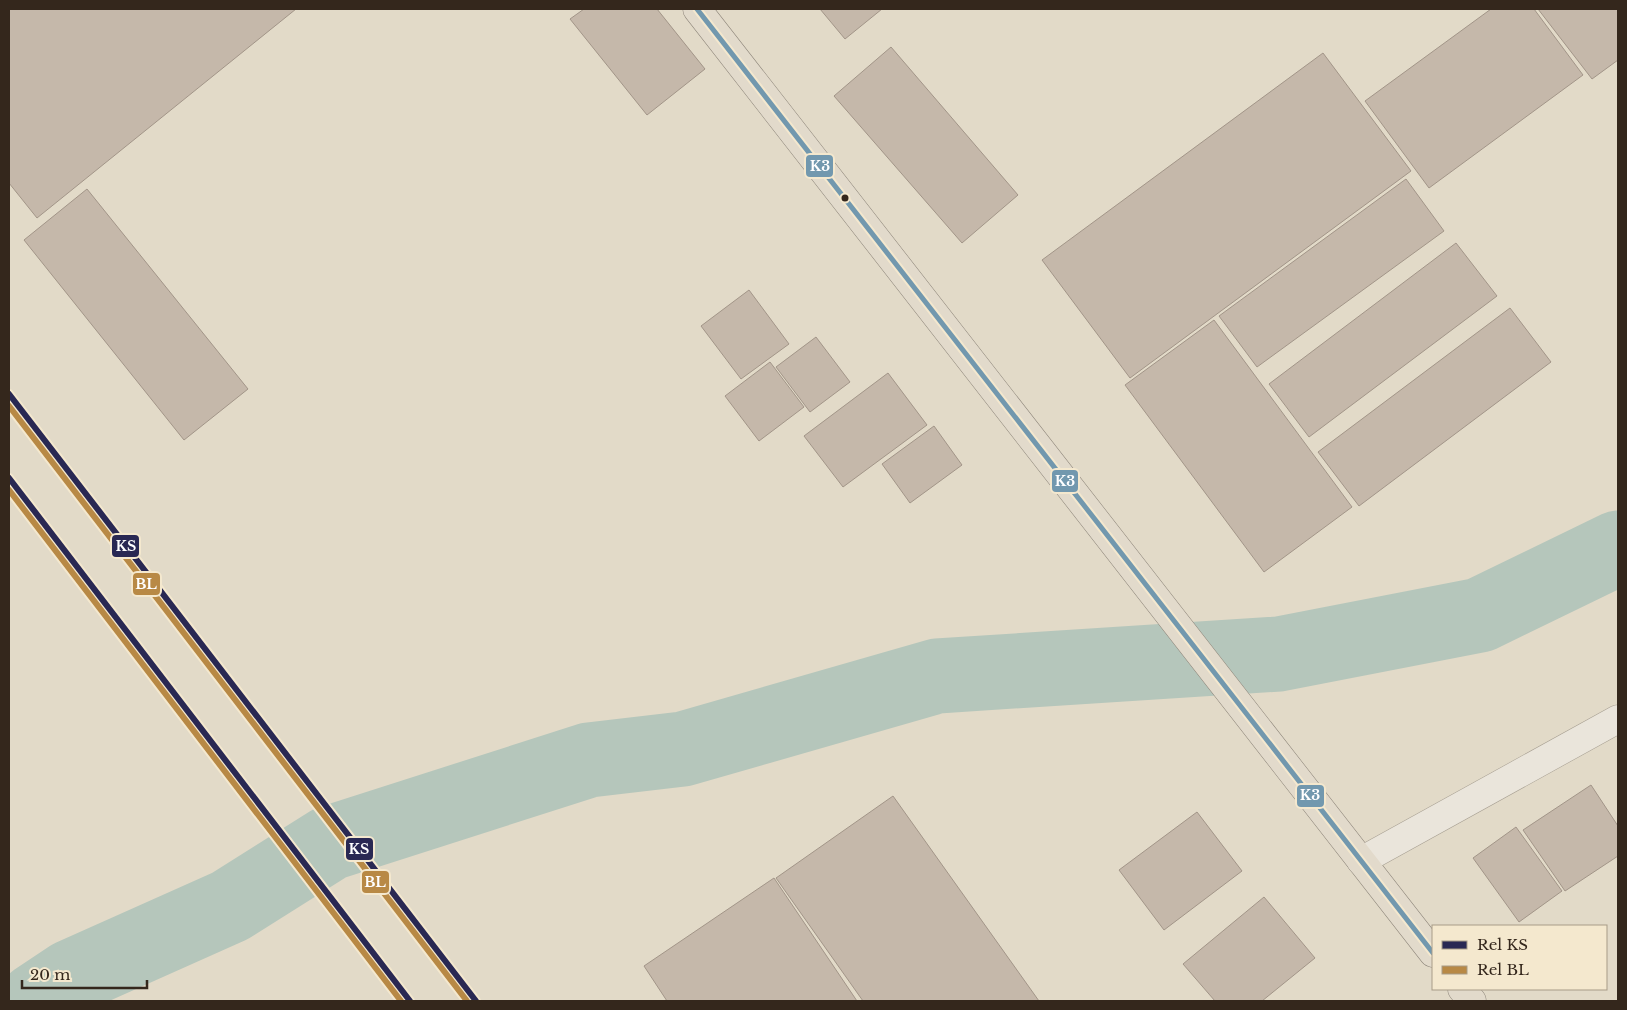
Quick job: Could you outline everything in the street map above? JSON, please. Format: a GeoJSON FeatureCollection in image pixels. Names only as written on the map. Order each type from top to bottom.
{"type":"FeatureCollection","features":[{"type":"Feature","properties":{"kind":"main road"},"geometry":{"type":"LineString","coordinates":[[697,9],[1432,952]]}},
{"type":"Feature","properties":{"kind":"main road"},"geometry":{"type":"LineString","coordinates":[[1463,990],[1472,1001]]}},
{"type":"Feature","properties":{"kind":"street"},"geometry":{"type":"LineString","coordinates":[[1360,861],[1618,719]]}},
{"type":"Feature","properties":{"kind":"building"},"geometry":{"type":"Polygon","coordinates":[[[9,9],[296,9],[37,218],[9,183],[9,9]]]}},
{"type":"Feature","properties":{"kind":"building"},"geometry":{"type":"Polygon","coordinates":[[[584,9],[657,9],[705,69],[647,115],[570,19],[584,9]]]}},
{"type":"Feature","properties":{"kind":"building"},"geometry":{"type":"Polygon","coordinates":[[[820,9],[882,9],[845,39],[820,9]]]}},
{"type":"Feature","properties":{"kind":"building"},"geometry":{"type":"Polygon","coordinates":[[[1491,9],[1534,9],[1583,75],[1429,188],[1365,101],[1491,9]]]}},
{"type":"Feature","properties":{"kind":"building"},"geometry":{"type":"Polygon","coordinates":[[[1538,9],[1618,9],[1618,60],[1592,79],[1538,9]]]}},
{"type":"Feature","properties":{"kind":"building"},"geometry":{"type":"Polygon","coordinates":[[[891,47],[1018,195],[962,243],[834,96],[891,47]]]}},
{"type":"Feature","properties":{"kind":"building"},"geometry":{"type":"Polygon","coordinates":[[[1323,53],[1411,171],[1130,378],[1042,260],[1323,53]]]}},
{"type":"Feature","properties":{"kind":"building"},"geometry":{"type":"Polygon","coordinates":[[[1406,179],[1444,231],[1257,367],[1219,316],[1406,179]]]}},
{"type":"Feature","properties":{"kind":"building"},"geometry":{"type":"Polygon","coordinates":[[[87,189],[248,389],[184,440],[24,240],[87,189]]]}},
{"type":"Feature","properties":{"kind":"building"},"geometry":{"type":"Polygon","coordinates":[[[1456,243],[1497,296],[1309,437],[1269,384],[1456,243]]]}},
{"type":"Feature","properties":{"kind":"building"},"geometry":{"type":"Polygon","coordinates":[[[749,290],[789,344],[741,379],[701,326],[749,290]]]}},
{"type":"Feature","properties":{"kind":"building"},"geometry":{"type":"Polygon","coordinates":[[[1510,308],[1551,362],[1359,506],[1318,452],[1510,308]]]}},
{"type":"Feature","properties":{"kind":"building"},"geometry":{"type":"Polygon","coordinates":[[[1214,320],[1352,507],[1264,572],[1125,385],[1214,320]]]}},
{"type":"Feature","properties":{"kind":"building"},"geometry":{"type":"Polygon","coordinates":[[[816,337],[850,382],[810,412],[776,367],[816,337]]]}},
{"type":"Feature","properties":{"kind":"building"},"geometry":{"type":"Polygon","coordinates":[[[770,362],[804,407],[759,441],[725,396],[770,362]]]}},
{"type":"Feature","properties":{"kind":"building"},"geometry":{"type":"Polygon","coordinates":[[[888,373],[927,425],[843,487],[804,436],[888,373]]]}},
{"type":"Feature","properties":{"kind":"building"},"geometry":{"type":"Polygon","coordinates":[[[934,426],[962,465],[910,503],[882,464],[934,426]]]}},
{"type":"Feature","properties":{"kind":"building"},"geometry":{"type":"Polygon","coordinates":[[[1591,785],[1618,826],[1618,856],[1565,891],[1523,830],[1591,785]]]}},
{"type":"Feature","properties":{"kind":"building"},"geometry":{"type":"Polygon","coordinates":[[[893,796],[1039,1001],[863,1001],[776,878],[893,796]]]}},
{"type":"Feature","properties":{"kind":"building"},"geometry":{"type":"Polygon","coordinates":[[[1197,812],[1242,871],[1164,930],[1119,870],[1197,812]]]}},
{"type":"Feature","properties":{"kind":"building"},"geometry":{"type":"Polygon","coordinates":[[[1516,827],[1562,891],[1519,922],[1473,858],[1516,827]]]}},
{"type":"Feature","properties":{"kind":"building"},"geometry":{"type":"Polygon","coordinates":[[[774,878],[857,1001],[667,1001],[644,966],[774,878]]]}},
{"type":"Feature","properties":{"kind":"building"},"geometry":{"type":"Polygon","coordinates":[[[1264,897],[1315,958],[1262,1001],[1215,1001],[1183,964],[1264,897]]]}},
{"type":"Feature","properties":{"kind":"waterway"},"geometry":{"type":"LineString","coordinates":[[35,1001],[71,977],[230,906],[330,843],[589,760],[683,749],[937,676],[1279,654],[1480,615],[1618,548]]}},
{"type":"Feature","properties":{"kind":"rail line","name":"KS"},"geometry":{"type":"LineString","coordinates":[[9,394],[476,1001]]}},
{"type":"Feature","properties":{"kind":"rail line","name":"BL"},"geometry":{"type":"LineString","coordinates":[[9,406],[467,1001]]}},
{"type":"Feature","properties":{"kind":"rail line","name":"KS"},"geometry":{"type":"LineString","coordinates":[[9,478],[410,1001]]}},
{"type":"Feature","properties":{"kind":"rail line","name":"BL"},"geometry":{"type":"LineString","coordinates":[[9,490],[401,1001]]}},
{"type":"Feature","properties":{"kind":"transit line","name":"K3"},"geometry":{"type":"LineString","coordinates":[[697,9],[1432,952]]}}]}
